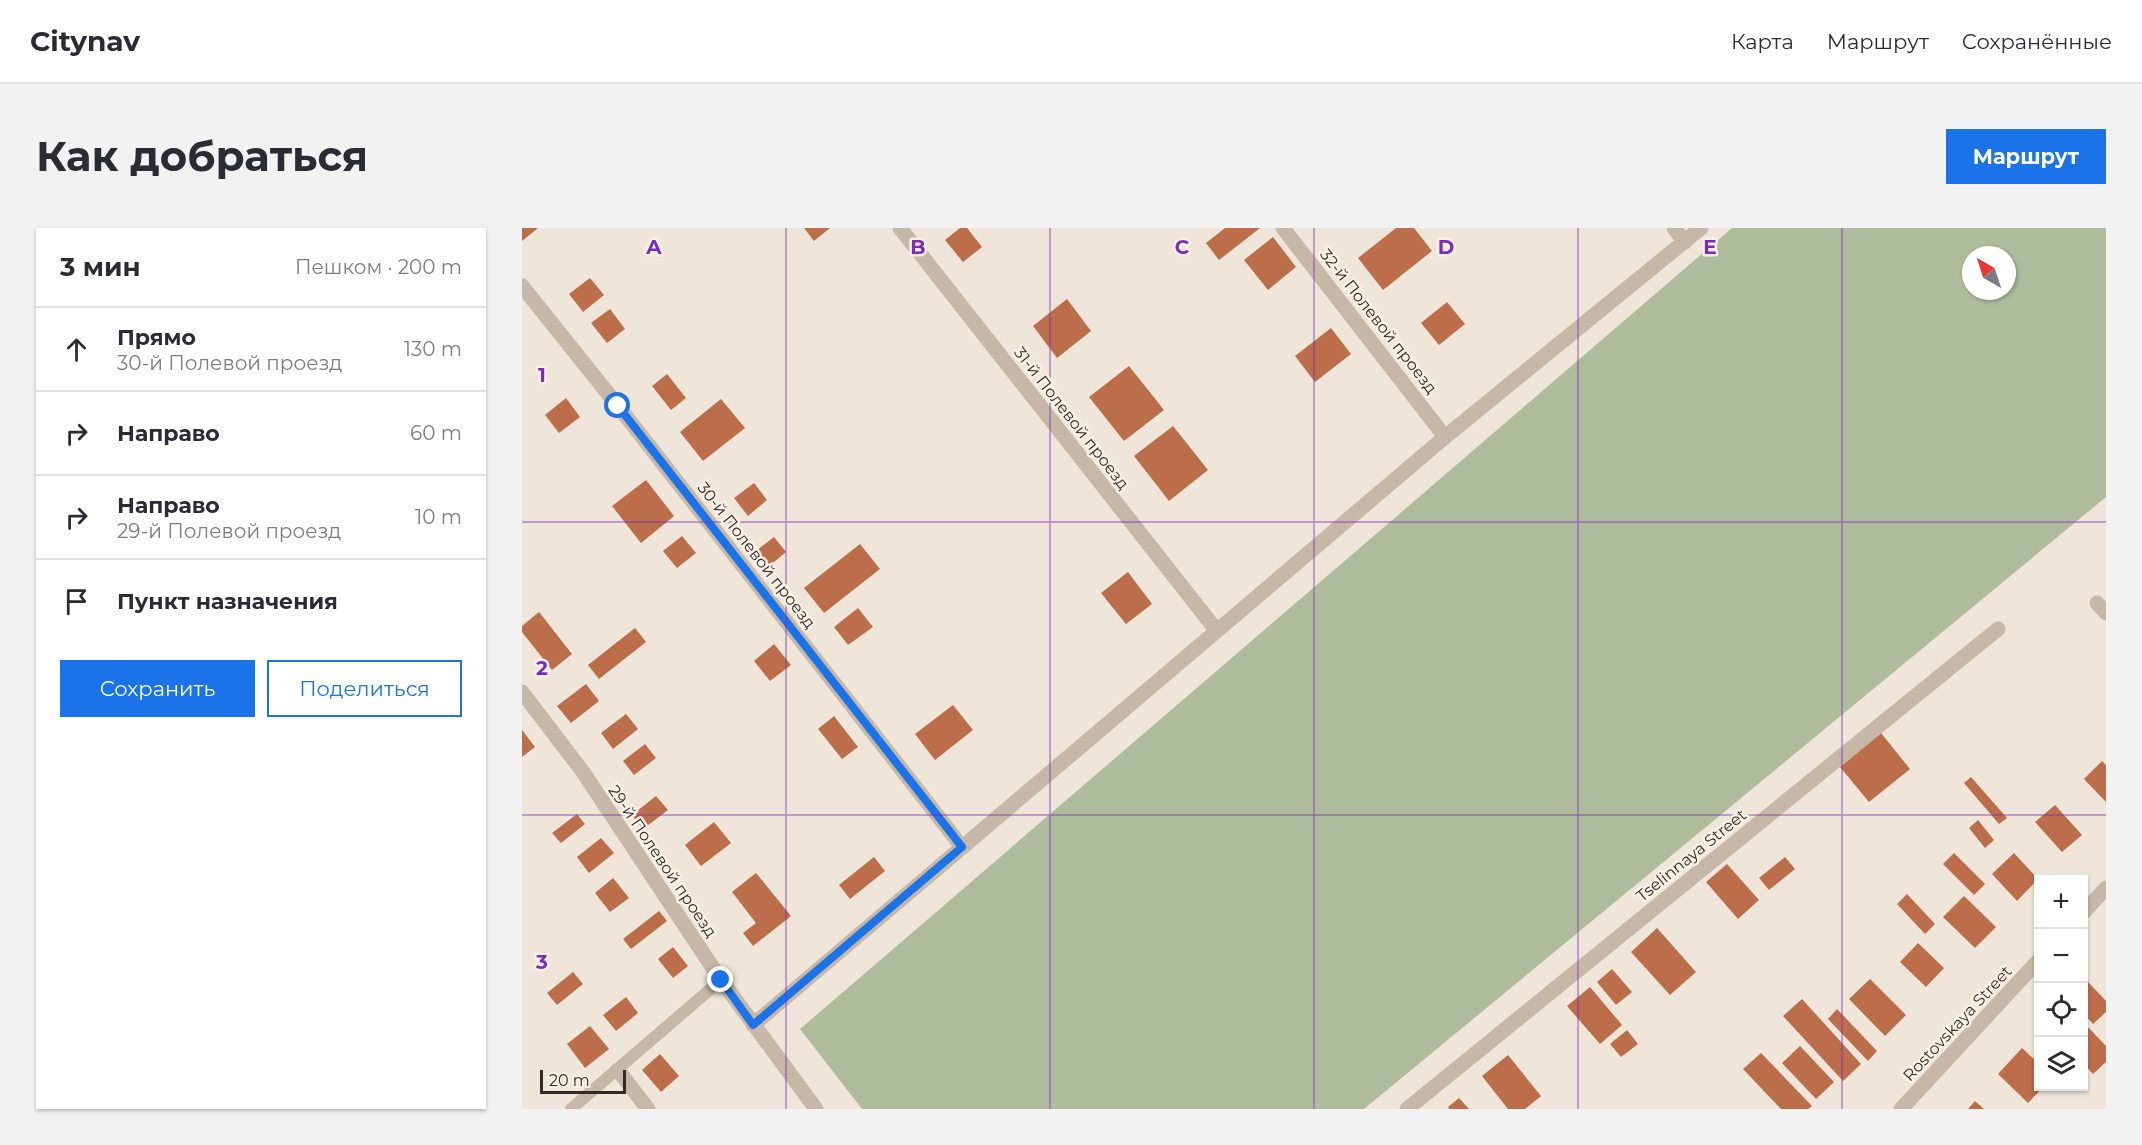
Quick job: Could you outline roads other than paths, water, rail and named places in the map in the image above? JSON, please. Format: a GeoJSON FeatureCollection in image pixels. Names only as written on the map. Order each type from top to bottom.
{"type":"FeatureCollection","features":[{"type":"Feature","properties":{"kind":"street","name":"31-й Полевой проезд"},"geometry":{"type":"LineString","coordinates":[[900,228],[1217,631]]}},
{"type":"Feature","properties":{"kind":"street","name":"32-й Полевой проезд"},"geometry":{"type":"LineString","coordinates":[[1283,228],[1445,437]]}},
{"type":"Feature","properties":{"kind":"street"},"geometry":{"type":"LineString","coordinates":[[1674,228],[1684,242]]}},
{"type":"Feature","properties":{"kind":"street"},"geometry":{"type":"LineString","coordinates":[[753,1025],[1445,437],[1701,228]]}},
{"type":"Feature","properties":{"kind":"street","name":"30-й Полевой проезд"},"geometry":{"type":"LineString","coordinates":[[522,286],[962,847]]}},
{"type":"Feature","properties":{"kind":"street","name":"Tselinnaya Street"},"geometry":{"type":"LineString","coordinates":[[1407,1109],[1998,629]]}},
{"type":"Feature","properties":{"kind":"street","name":"29-й Полевой проезд"},"geometry":{"type":"LineString","coordinates":[[522,692],[583,772],[721,980],[816,1109]]}},
{"type":"Feature","properties":{"kind":"street"},"geometry":{"type":"LineString","coordinates":[[2088,908],[2106,888]]}},
{"type":"Feature","properties":{"kind":"street","name":"Rostovskaya Street"},"geometry":{"type":"LineString","coordinates":[[1901,1109],[2034,965]]}},
{"type":"Feature","properties":{"kind":"street"},"geometry":{"type":"LineString","coordinates":[[618,1070],[648,1109]]}},
{"type":"Feature","properties":{"kind":"lane"},"geometry":{"type":"LineString","coordinates":[[571,1109],[721,980]]}}]}
